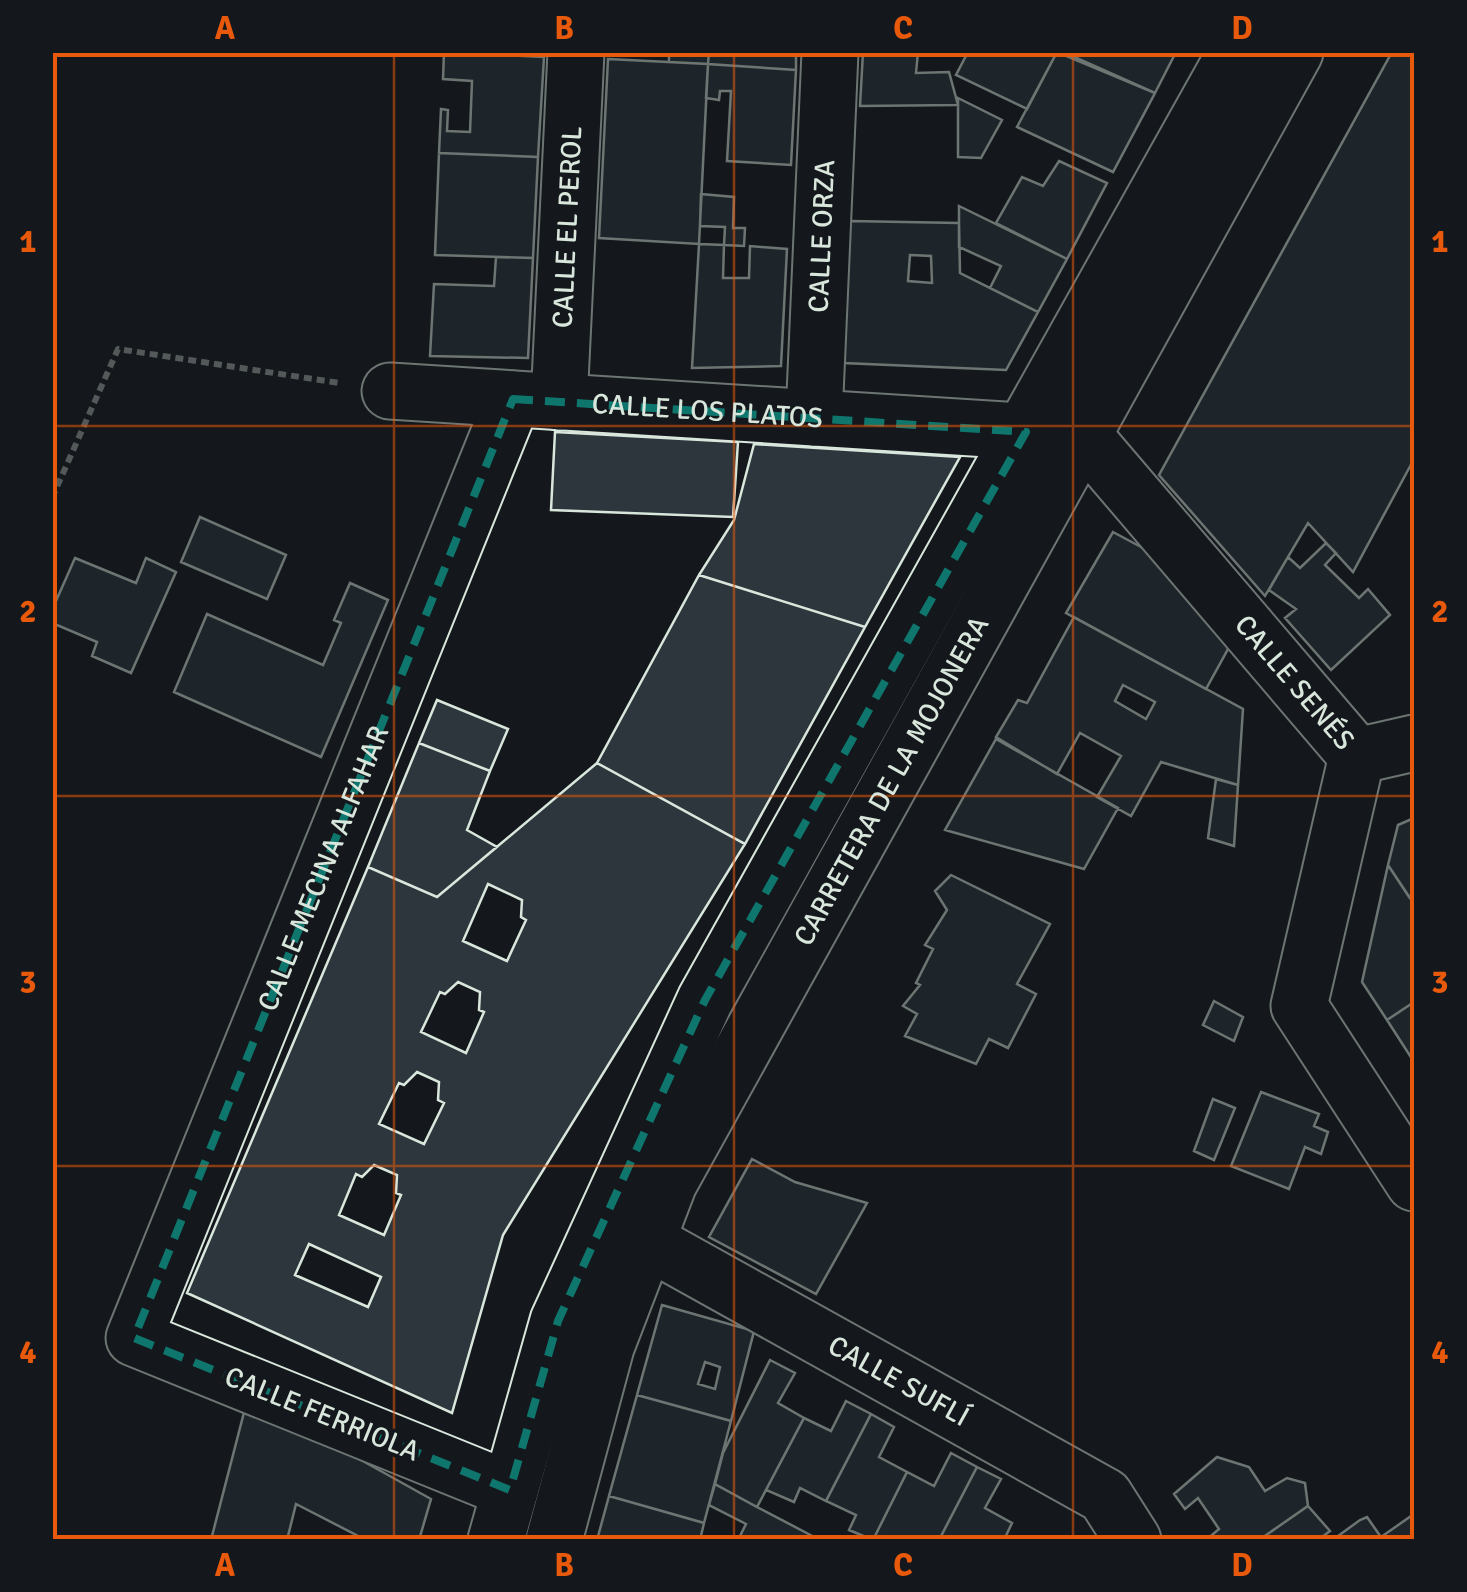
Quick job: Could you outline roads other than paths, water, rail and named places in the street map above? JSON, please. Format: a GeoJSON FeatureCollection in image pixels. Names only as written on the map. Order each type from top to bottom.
{"type":"FeatureCollection","features":[{"type":"Feature","properties":{"kind":"street","name":"CALLE EL PEROL"},"geometry":{"type":"LineString","coordinates":[[536,401],[576,52]]}},
{"type":"Feature","properties":{"kind":"street","name":"CALLE ORZA"},"geometry":{"type":"LineString","coordinates":[[814,418],[830,52]]}},
{"type":"Feature","properties":{"kind":"street","name":"CARRETERA DE LA MOJONERA"},"geometry":{"type":"LineString","coordinates":[[503,1515],[558,1321],[705,1000],[1236,52]]}},
{"type":"Feature","properties":{"kind":"street","name":"CARRETERA DE LA MOJONERA"},"geometry":{"type":"LineString","coordinates":[[554,1540],[606,1347],[669,1183],[787,962],[1295,52]]}},
{"type":"Feature","properties":{"kind":"street","name":"CALLE LOS PLATOS"},"geometry":{"type":"LineString","coordinates":[[390,391],[1026,432]]}},
{"type":"Feature","properties":{"kind":"street","name":"CALLE MECINA ALFAHAR"},"geometry":{"type":"LineString","coordinates":[[134,1338],[536,401]]}},
{"type":"Feature","properties":{"kind":"street"},"geometry":{"type":"LineString","coordinates":[[1026,432],[1082,435]]}},
{"type":"Feature","properties":{"kind":"street","name":"CALLE SENÉS"},"geometry":{"type":"LineString","coordinates":[[1082,435],[1358,756],[1299,1006],[1414,1183]]}},
{"type":"Feature","properties":{"kind":"street"},"geometry":{"type":"LineString","coordinates":[[1358,756],[1414,743]]}},
{"type":"Feature","properties":{"kind":"street","name":"CALLE SUFLÍ"},"geometry":{"type":"LineString","coordinates":[[647,1241],[1107,1525]]}},
{"type":"Feature","properties":{"kind":"street","name":"CALLE FERRIOLA"},"geometry":{"type":"LineString","coordinates":[[134,1338],[503,1515]]}}]}
